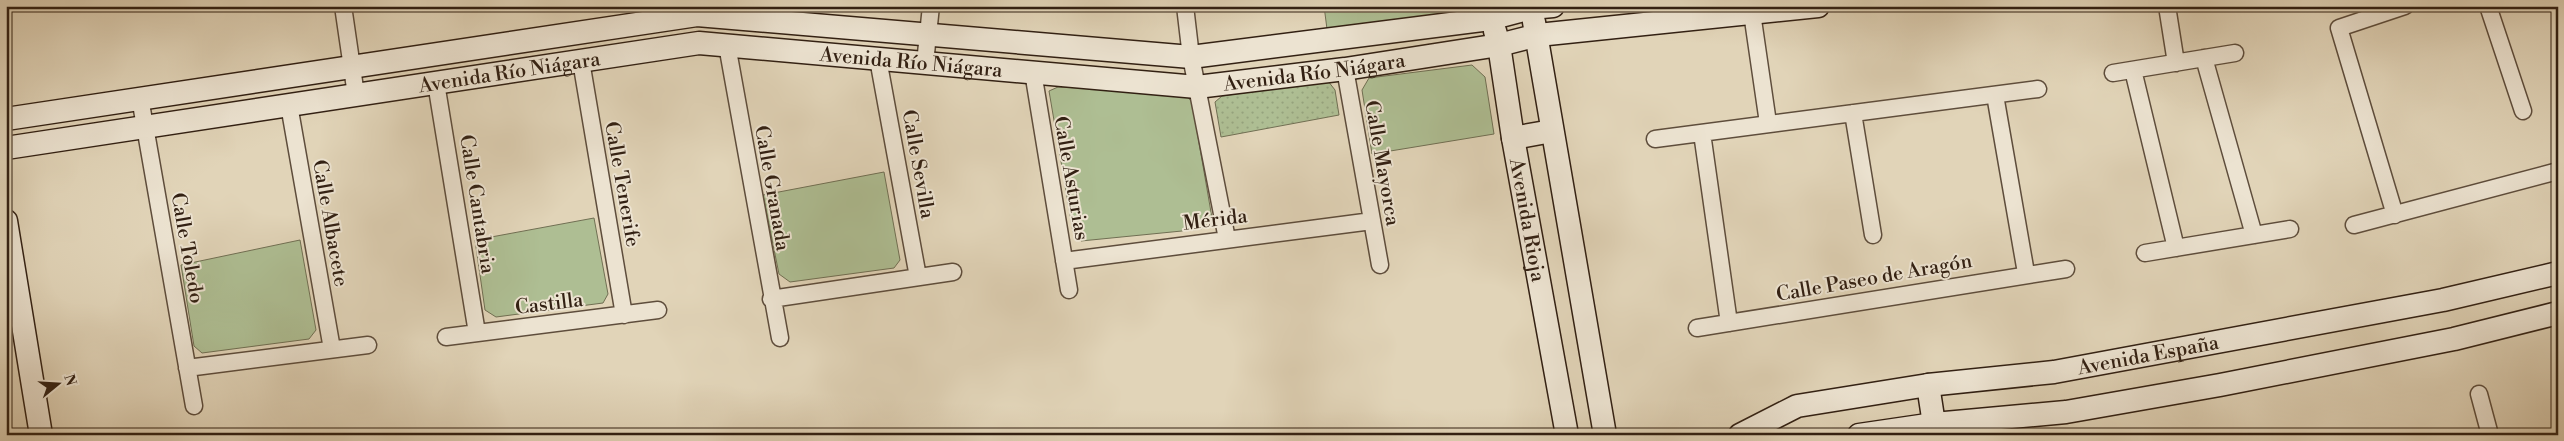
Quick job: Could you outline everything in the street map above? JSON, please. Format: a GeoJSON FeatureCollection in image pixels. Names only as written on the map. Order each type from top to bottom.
{"type":"FeatureCollection","features":[{"type":"Feature","properties":{"kind":"street"},"geometry":{"type":"LineString","coordinates":[[343,6],[356,94]]}},
{"type":"Feature","properties":{"kind":"street"},"geometry":{"type":"LineString","coordinates":[[925,63],[931,6]]}},
{"type":"Feature","properties":{"kind":"street"},"geometry":{"type":"LineString","coordinates":[[1185,6],[1191,57],[1227,239]]}},
{"type":"Feature","properties":{"kind":"street","name":"Avenida Río Niágara"},"geometry":{"type":"LineString","coordinates":[[6,119],[698,15],[1191,57],[1489,12],[1553,6]]}},
{"type":"Feature","properties":{"kind":"street","name":"Avenida Río Niágara"},"geometry":{"type":"LineString","coordinates":[[6,148],[699,43],[1197,87],[1346,68],[1499,44],[1538,35],[1753,10],[1818,6]]}},
{"type":"Feature","properties":{"kind":"street"},"geometry":{"type":"LineString","coordinates":[[2167,6],[2176,63]]}},
{"type":"Feature","properties":{"kind":"street"},"geometry":{"type":"LineString","coordinates":[[2395,215],[2339,28],[2405,6]]}},
{"type":"Feature","properties":{"kind":"street"},"geometry":{"type":"LineString","coordinates":[[2488,6],[2523,110]]}},
{"type":"Feature","properties":{"kind":"street","name":"Avenida Rioja"},"geometry":{"type":"LineString","coordinates":[[1531,7],[1538,35],[1552,131],[1605,435]]}},
{"type":"Feature","properties":{"kind":"street"},"geometry":{"type":"LineString","coordinates":[[1753,10],[1768,123]]}},
{"type":"Feature","properties":{"kind":"street","name":"Avenida Rioja"},"geometry":{"type":"LineString","coordinates":[[1489,12],[1499,44],[1514,138],[1568,435]]}},
{"type":"Feature","properties":{"kind":"street","name":"Calle Granada"},"geometry":{"type":"LineString","coordinates":[[727,45],[780,338]]}},
{"type":"Feature","properties":{"kind":"street"},"geometry":{"type":"LineString","coordinates":[[2113,73],[2235,53]]}},
{"type":"Feature","properties":{"kind":"street"},"geometry":{"type":"LineString","coordinates":[[2204,58],[2254,235]]}},
{"type":"Feature","properties":{"kind":"street","name":"Calle Sevilla"},"geometry":{"type":"LineString","coordinates":[[878,59],[918,277]]}},
{"type":"Feature","properties":{"kind":"street","name":"Calle Tenerife"},"geometry":{"type":"LineString","coordinates":[[581,60],[624,315]]}},
{"type":"Feature","properties":{"kind":"street","name":"Calle Mayorca"},"geometry":{"type":"LineString","coordinates":[[1346,68],[1380,265]]}},
{"type":"Feature","properties":{"kind":"street"},"geometry":{"type":"LineString","coordinates":[[2133,70],[2176,248]]}},
{"type":"Feature","properties":{"kind":"street","name":"Calle Asturias"},"geometry":{"type":"LineString","coordinates":[[1032,72],[1069,290]]}},
{"type":"Feature","properties":{"kind":"street","name":"Calle Cantabria"},"geometry":{"type":"LineString","coordinates":[[436,82],[477,333]]}},
{"type":"Feature","properties":{"kind":"street"},"geometry":{"type":"LineString","coordinates":[[1655,138],[2038,89]]}},
{"type":"Feature","properties":{"kind":"street"},"geometry":{"type":"LineString","coordinates":[[1995,95],[2026,273]]}},
{"type":"Feature","properties":{"kind":"street","name":"Calle Toledo"},"geometry":{"type":"LineString","coordinates":[[140,98],[194,406]]}},
{"type":"Feature","properties":{"kind":"street","name":"Calle Albacete"},"geometry":{"type":"LineString","coordinates":[[289,105],[332,349]]}},
{"type":"Feature","properties":{"kind":"street","name":"Calle Paseo de Aragón"},"geometry":{"type":"LineString","coordinates":[[1853,113],[1873,235]]}},
{"type":"Feature","properties":{"kind":"street"},"geometry":{"type":"LineString","coordinates":[[1514,138],[1552,131]]}},
{"type":"Feature","properties":{"kind":"street"},"geometry":{"type":"LineString","coordinates":[[1702,133],[1729,323]]}},
{"type":"Feature","properties":{"kind":"street"},"geometry":{"type":"LineString","coordinates":[[2354,225],[2558,171]]}},
{"type":"Feature","properties":{"kind":"street"},"geometry":{"type":"LineString","coordinates":[[1530,221],[1567,213]]}},
{"type":"Feature","properties":{"kind":"street"},"geometry":{"type":"LineString","coordinates":[[6,221],[41,435]]}},
{"type":"Feature","properties":{"kind":"street","name":"Mérida"},"geometry":{"type":"LineString","coordinates":[[1064,260],[1372,221]]}},
{"type":"Feature","properties":{"kind":"street"},"geometry":{"type":"LineString","coordinates":[[2145,253],[2290,229]]}},
{"type":"Feature","properties":{"kind":"street","name":"Calle Paseo de Aragón"},"geometry":{"type":"LineString","coordinates":[[1698,328],[2026,273],[2066,269]]}},
{"type":"Feature","properties":{"kind":"street"},"geometry":{"type":"LineString","coordinates":[[772,299],[953,272]]}},
{"type":"Feature","properties":{"kind":"street","name":"Avenida España"},"geometry":{"type":"LineString","coordinates":[[1740,435],[1797,406],[1928,385],[2064,371],[2443,300],[2558,273]]}},
{"type":"Feature","properties":{"kind":"street","name":"Castilla"},"geometry":{"type":"LineString","coordinates":[[446,337],[658,310]]}},
{"type":"Feature","properties":{"kind":"street","name":"Avenida España"},"geometry":{"type":"LineString","coordinates":[[1859,435],[1934,424],[2066,412],[2220,385],[2454,339],[2558,313]]}},
{"type":"Feature","properties":{"kind":"street"},"geometry":{"type":"LineString","coordinates":[[187,368],[368,344]]}},
{"type":"Feature","properties":{"kind":"street"},"geometry":{"type":"LineString","coordinates":[[1928,385],[1934,424]]}},
{"type":"Feature","properties":{"kind":"street"},"geometry":{"type":"LineString","coordinates":[[2479,394],[2490,435]]}},
{"type":"Feature","properties":{"kind":"green space"},"geometry":{"type":"Polygon","coordinates":[[[1324,6],[1469,6],[1464,12],[1327,29],[1324,6]]]}},
{"type":"Feature","properties":{"kind":"green space"},"geometry":{"type":"Polygon","coordinates":[[[1472,65],[1485,77],[1494,134],[1372,154],[1362,90],[1369,78],[1472,65]]]}},
{"type":"Feature","properties":{"kind":"green space"},"geometry":{"type":"Polygon","coordinates":[[[1328,81],[1335,90],[1339,115],[1221,137],[1215,102],[1222,96],[1328,81]]]}},
{"type":"Feature","properties":{"kind":"green space"},"geometry":{"type":"Polygon","coordinates":[[[1058,87],[1183,92],[1192,102],[1212,218],[1202,229],[1081,241],[1073,232],[1049,91],[1058,87]]]}},
{"type":"Feature","properties":{"kind":"green space"},"geometry":{"type":"Polygon","coordinates":[[[884,172],[900,260],[894,268],[790,282],[779,274],[763,195],[884,172]]]}},
{"type":"Feature","properties":{"kind":"green space"},"geometry":{"type":"Polygon","coordinates":[[[594,218],[608,294],[603,303],[496,317],[485,310],[475,240],[594,218]]]}},
{"type":"Feature","properties":{"kind":"green space"},"geometry":{"type":"Polygon","coordinates":[[[300,240],[316,330],[309,339],[202,353],[194,346],[181,265],[300,240]]]}}]}
